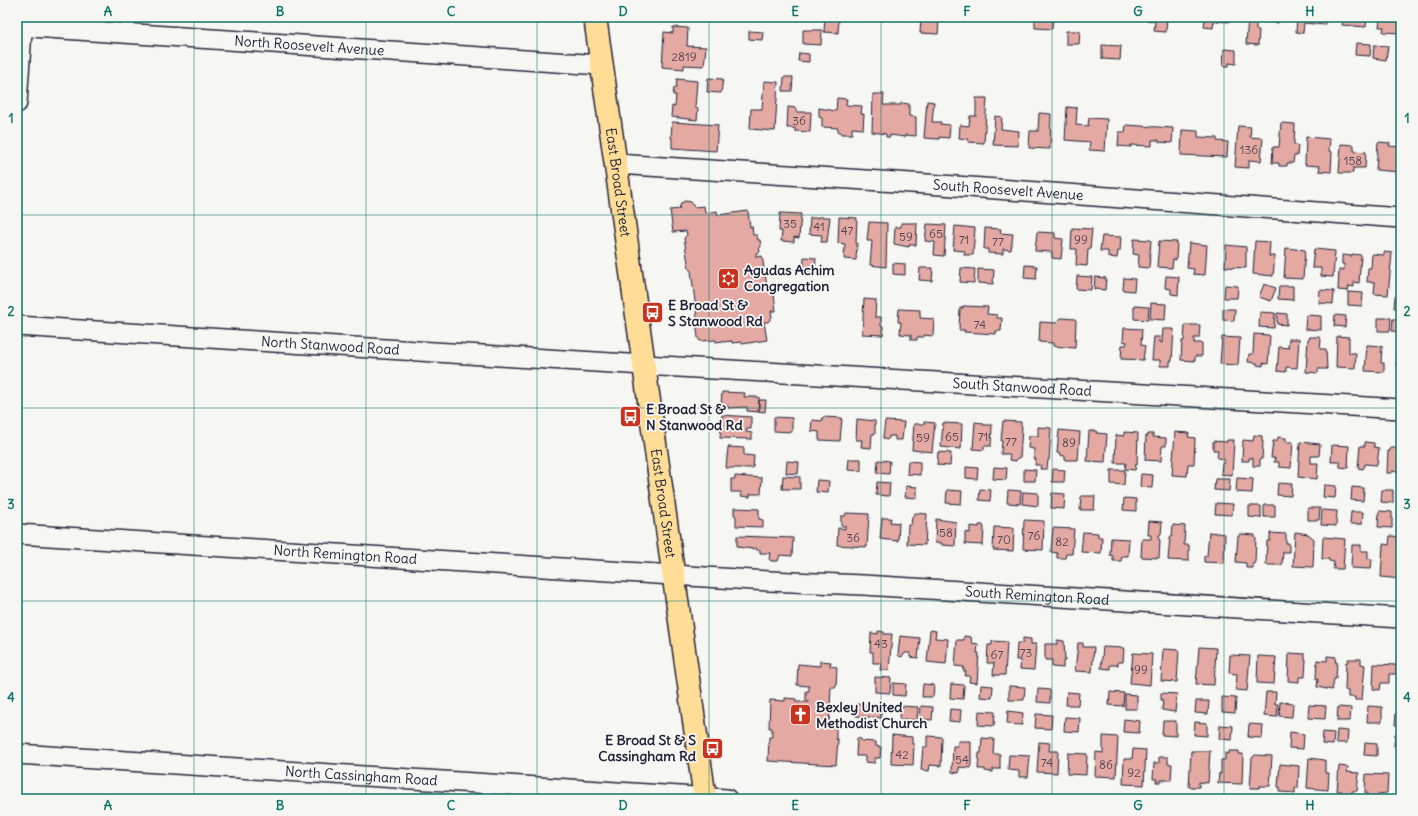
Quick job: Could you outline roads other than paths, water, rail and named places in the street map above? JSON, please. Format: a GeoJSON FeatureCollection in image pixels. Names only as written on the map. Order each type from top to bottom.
{"type":"FeatureCollection","features":[{"type":"Feature","properties":{"kind":"main road","name":"East Broad Street"},"geometry":{"type":"LineString","coordinates":[[595,17],[705,798]]}},
{"type":"Feature","properties":{"kind":"street","name":"North Roosevelt Avenue"},"geometry":{"type":"LineString","coordinates":[[21,23],[601,65]]}},
{"type":"Feature","properties":{"kind":"street"},"geometry":{"type":"LineString","coordinates":[[17,103],[21,23]]}},
{"type":"Feature","properties":{"kind":"street","name":"South Roosevelt Avenue"},"geometry":{"type":"LineString","coordinates":[[616,164],[1401,218]]}},
{"type":"Feature","properties":{"kind":"street","name":"North Stanwood Road"},"geometry":{"type":"LineString","coordinates":[[17,326],[644,365]]}},
{"type":"Feature","properties":{"kind":"street","name":"South Stanwood Road"},"geometry":{"type":"LineString","coordinates":[[644,365],[1401,409]]}},
{"type":"Feature","properties":{"kind":"street","name":"North Remington Road"},"geometry":{"type":"LineString","coordinates":[[17,534],[673,574]]}},
{"type":"Feature","properties":{"kind":"street","name":"South Remington Road"},"geometry":{"type":"LineString","coordinates":[[673,574],[1401,618]]}},
{"type":"Feature","properties":{"kind":"street","name":"North Cassingham Road"},"geometry":{"type":"LineString","coordinates":[[17,754],[727,799]]}},
{"type":"Feature","properties":{"kind":"place","name":"Agudas Achim Congregation"},"geometry":{"type":"Point","coordinates":[729,278]}},
{"type":"Feature","properties":{"kind":"place","name":"E Broad St & S Stanwood Rd"},"geometry":{"type":"Point","coordinates":[653,313]}},
{"type":"Feature","properties":{"kind":"place","name":"E Broad St & N Stanwood Rd"},"geometry":{"type":"Point","coordinates":[631,417]}},
{"type":"Feature","properties":{"kind":"place","name":"Bexley United Methodist Church"},"geometry":{"type":"Point","coordinates":[800,715]}},
{"type":"Feature","properties":{"kind":"place","name":"E Broad St & S Cassingham Rd"},"geometry":{"type":"Point","coordinates":[712,748]}}]}
